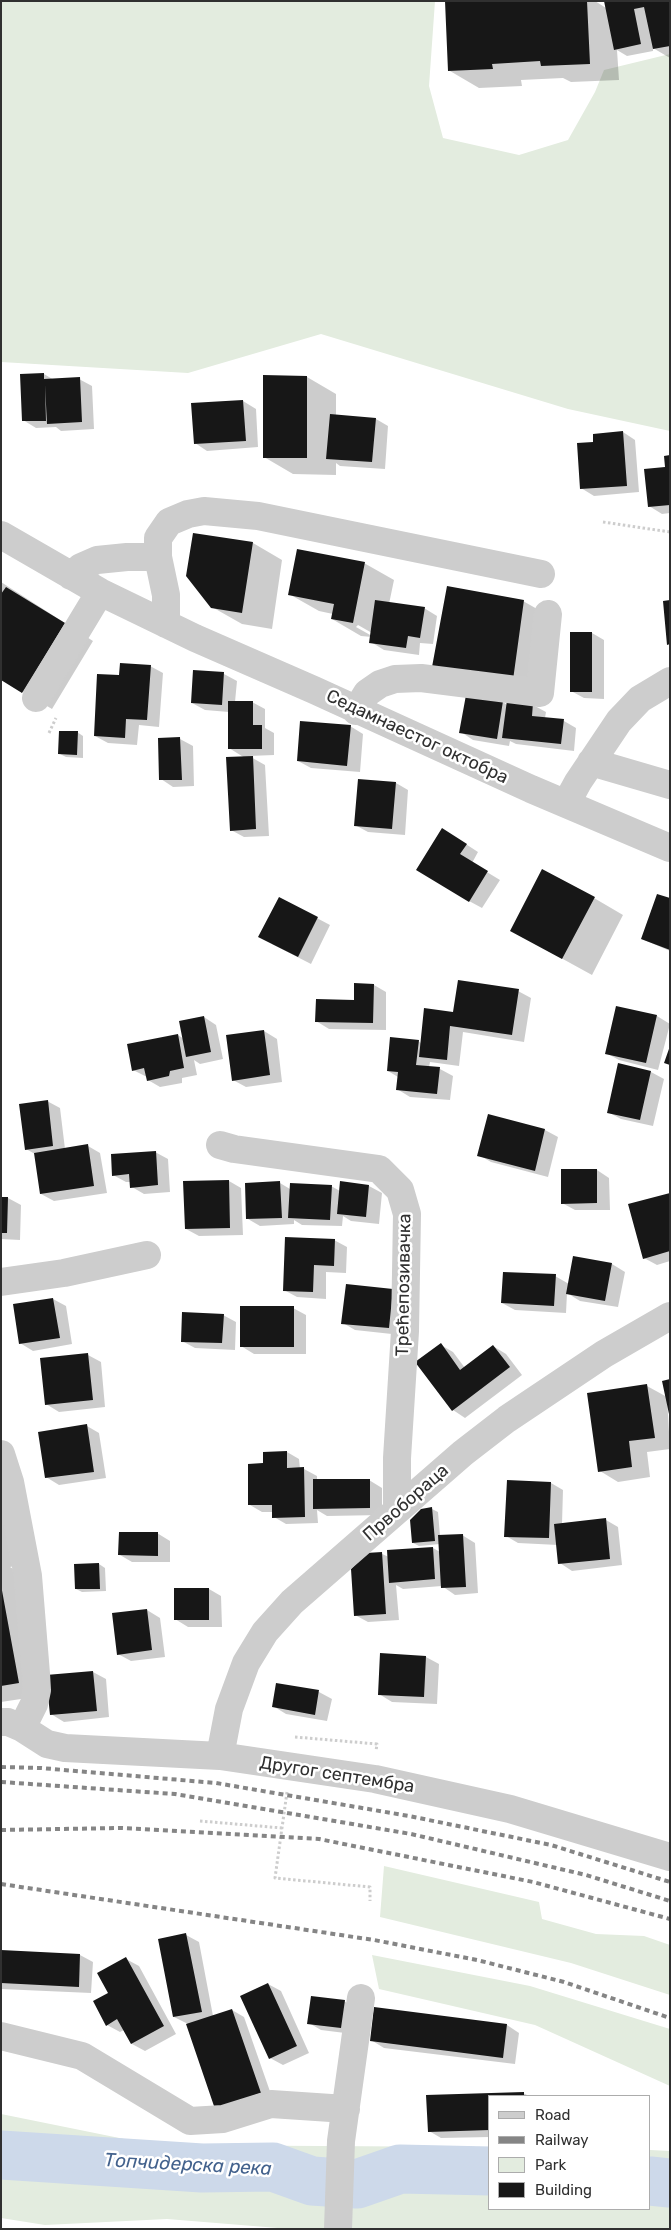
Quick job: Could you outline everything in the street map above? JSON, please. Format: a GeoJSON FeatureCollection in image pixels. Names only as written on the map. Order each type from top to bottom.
{"type":"FeatureCollection","features":[{"type":"Feature","properties":{"kind":"street"},"geometry":{"type":"LineString","coordinates":[[166,624],[166,596],[158,557],[158,538],[169,522],[188,514],[204,511],[258,516],[541,574]]}},
{"type":"Feature","properties":{"kind":"street","name":"Седамнаестог октобра"},"geometry":{"type":"LineString","coordinates":[[1,535],[100,592],[166,624],[566,804],[670,848]]}},
{"type":"Feature","properties":{"kind":"street"},"geometry":{"type":"LineString","coordinates":[[71,576],[81,567],[97,560],[127,557],[158,557]]}},
{"type":"Feature","properties":{"kind":"street"},"geometry":{"type":"LineString","coordinates":[[36,698],[100,592]]}},
{"type":"Feature","properties":{"kind":"street"},"geometry":{"type":"LineString","coordinates":[[356,710],[372,688],[401,678],[421,678],[540,692],[548,614]]}},
{"type":"Feature","properties":{"kind":"street"},"geometry":{"type":"LineString","coordinates":[[566,804],[591,762],[619,721],[640,699],[670,681]]}},
{"type":"Feature","properties":{"kind":"street"},"geometry":{"type":"LineString","coordinates":[[591,762],[670,785]]}},
{"type":"Feature","properties":{"kind":"street","name":"Трећепозивачка"},"geometry":{"type":"LineString","coordinates":[[220,1145],[234,1149],[378,1169],[400,1190],[407,1214],[405,1331],[397,1510]]}},
{"type":"Feature","properties":{"kind":"street"},"geometry":{"type":"LineString","coordinates":[[1,1282],[64,1273],[147,1256]]}},
{"type":"Feature","properties":{"kind":"street","name":"Првобораца"},"geometry":{"type":"LineString","coordinates":[[220,1756],[229,1709],[237,1683],[246,1663],[265,1632],[292,1602],[397,1510],[507,1419],[604,1354],[670,1316]]}},
{"type":"Feature","properties":{"kind":"street"},"geometry":{"type":"LineString","coordinates":[[1,1454],[10,1482],[28,1576],[37,1690],[34,1704],[12,1725]]}},
{"type":"Feature","properties":{"kind":"street","name":"Другог септембра"},"geometry":{"type":"LineString","coordinates":[[12,1725],[47,1744],[64,1748],[220,1756],[375,1779],[510,1809],[670,1857]]}},
{"type":"Feature","properties":{"kind":"street"},"geometry":{"type":"LineString","coordinates":[[338,2222],[341,2141],[362,1998]]}},
{"type":"Feature","properties":{"kind":"street"},"geometry":{"type":"LineString","coordinates":[[1,2036],[82,2056],[190,2121],[223,2119],[271,2104],[346,2109]]}},
{"type":"Feature","properties":{"kind":"path"},"geometry":{"type":"LineString","coordinates":[[602,522],[670,532]]}},
{"type":"Feature","properties":{"kind":"path"},"geometry":{"type":"LineString","coordinates":[[294,1746],[295,1737],[377,1744]]}},
{"type":"Feature","properties":{"kind":"path"},"geometry":{"type":"LineString","coordinates":[[288,1783],[275,1878],[370,1887],[370,1901]]}},
{"type":"Feature","properties":{"kind":"path"},"geometry":{"type":"LineString","coordinates":[[200,1821],[282,1828]]}},
{"type":"Feature","properties":{"kind":"green space"},"geometry":{"type":"Polygon","coordinates":[[[1,1],[435,1],[429,86],[443,138],[519,155],[568,140],[595,92],[604,70],[670,54],[670,431],[568,409],[321,334],[188,373],[1,362],[1,1]]]}},
{"type":"Feature","properties":{"kind":"green space"},"geometry":{"type":"Polygon","coordinates":[[[384,1866],[539,1902],[542,1919],[596,1934],[644,1936],[670,1945],[670,1995],[571,1963],[380,1917],[384,1866]]]}},
{"type":"Feature","properties":{"kind":"green space"},"geometry":{"type":"Polygon","coordinates":[[[372,1955],[530,1986],[670,2029],[670,2086],[535,2025],[379,1989],[372,1955]]]}},
{"type":"Feature","properties":{"kind":"green space"},"geometry":{"type":"Polygon","coordinates":[[[1,2114],[154,2145],[488,2147],[488,2210],[651,2210],[651,2184],[670,2185],[670,2229],[290,2229],[167,2219],[45,2225],[1,2218],[1,2114]]]}},
{"type":"Feature","properties":{"kind":"green space"},"geometry":{"type":"Polygon","coordinates":[[[651,2150],[670,2151],[670,2172],[651,2169],[651,2150]]]}},
{"type":"Feature","properties":{"kind":"building"},"geometry":{"type":"Polygon","coordinates":[[[445,1],[587,1],[590,64],[541,66],[540,61],[492,64],[493,69],[448,71],[445,1]]]}},
{"type":"Feature","properties":{"kind":"building"},"geometry":{"type":"Polygon","coordinates":[[[604,1],[670,1],[670,46],[653,49],[644,7],[634,9],[641,44],[614,50],[604,1]]]}},
{"type":"Feature","properties":{"kind":"building"},"geometry":{"type":"Polygon","coordinates":[[[44,373],[44,379],[80,377],[82,422],[47,424],[45,385],[46,421],[22,421],[20,374],[44,373]]]}},
{"type":"Feature","properties":{"kind":"building"},"geometry":{"type":"Polygon","coordinates":[[[263,375],[307,376],[307,458],[263,458],[263,375]]]}},
{"type":"Feature","properties":{"kind":"building"},"geometry":{"type":"Polygon","coordinates":[[[243,400],[246,441],[194,444],[191,403],[243,400]]]}},
{"type":"Feature","properties":{"kind":"building"},"geometry":{"type":"Polygon","coordinates":[[[330,414],[376,418],[372,462],[326,459],[330,414]]]}},
{"type":"Feature","properties":{"kind":"building"},"geometry":{"type":"Polygon","coordinates":[[[623,431],[627,486],[580,489],[577,443],[593,442],[593,434],[623,431]]]}},
{"type":"Feature","properties":{"kind":"building"},"geometry":{"type":"Polygon","coordinates":[[[670,455],[670,505],[648,507],[644,469],[665,467],[664,456],[670,455]]]}},
{"type":"Feature","properties":{"kind":"building"},"geometry":{"type":"Polygon","coordinates":[[[193,533],[253,542],[242,613],[211,608],[186,576],[193,533]]]}},
{"type":"Feature","properties":{"kind":"building"},"geometry":{"type":"Polygon","coordinates":[[[297,549],[365,562],[353,623],[331,619],[334,604],[288,595],[297,549]]]}},
{"type":"Feature","properties":{"kind":"building"},"geometry":{"type":"Polygon","coordinates":[[[447,586],[524,600],[513,680],[432,667],[447,586]]]}},
{"type":"Feature","properties":{"kind":"building"},"geometry":{"type":"Polygon","coordinates":[[[6,587],[65,623],[22,693],[1,680],[1,594],[6,587]]]}},
{"type":"Feature","properties":{"kind":"building"},"geometry":{"type":"Polygon","coordinates":[[[375,600],[425,607],[420,638],[408,636],[406,648],[369,643],[375,600]]]}},
{"type":"Feature","properties":{"kind":"building"},"geometry":{"type":"Polygon","coordinates":[[[670,600],[670,644],[667,645],[663,601],[670,600]]]}},
{"type":"Feature","properties":{"kind":"building"},"geometry":{"type":"Polygon","coordinates":[[[570,632],[592,632],[592,692],[570,692],[570,632]]]}},
{"type":"Feature","properties":{"kind":"building"},"geometry":{"type":"Polygon","coordinates":[[[120,663],[151,665],[147,720],[126,719],[125,738],[94,736],[97,674],[119,675],[120,663]]]}},
{"type":"Feature","properties":{"kind":"building"},"geometry":{"type":"Polygon","coordinates":[[[193,670],[224,672],[222,705],[191,703],[193,670]]]}},
{"type":"Feature","properties":{"kind":"building"},"geometry":{"type":"Polygon","coordinates":[[[466,695],[503,701],[497,739],[459,733],[466,695]]]}},
{"type":"Feature","properties":{"kind":"building"},"geometry":{"type":"Polygon","coordinates":[[[507,700],[533,703],[532,716],[564,719],[561,744],[502,738],[507,700]]]}},
{"type":"Feature","properties":{"kind":"building"},"geometry":{"type":"Polygon","coordinates":[[[228,701],[253,701],[253,725],[262,725],[262,749],[228,749],[228,701]]]}},
{"type":"Feature","properties":{"kind":"building"},"geometry":{"type":"Polygon","coordinates":[[[300,721],[351,725],[347,766],[297,761],[300,721]]]}},
{"type":"Feature","properties":{"kind":"building"},"geometry":{"type":"Polygon","coordinates":[[[59,731],[78,731],[77,755],[58,754],[59,731]]]}},
{"type":"Feature","properties":{"kind":"building"},"geometry":{"type":"Polygon","coordinates":[[[180,737],[182,780],[159,780],[158,738],[180,737]]]}},
{"type":"Feature","properties":{"kind":"building"},"geometry":{"type":"Polygon","coordinates":[[[253,756],[256,829],[230,831],[226,757],[253,756]]]}},
{"type":"Feature","properties":{"kind":"building"},"geometry":{"type":"Polygon","coordinates":[[[358,779],[396,782],[392,829],[354,826],[358,779]]]}},
{"type":"Feature","properties":{"kind":"building"},"geometry":{"type":"Polygon","coordinates":[[[442,828],[467,844],[460,854],[488,871],[469,902],[416,870],[442,828]]]}},
{"type":"Feature","properties":{"kind":"building"},"geometry":{"type":"Polygon","coordinates":[[[542,869],[595,897],[562,959],[510,931],[542,869]]]}},
{"type":"Feature","properties":{"kind":"building"},"geometry":{"type":"Polygon","coordinates":[[[657,894],[670,898],[670,950],[641,939],[657,894]]]}},
{"type":"Feature","properties":{"kind":"building"},"geometry":{"type":"Polygon","coordinates":[[[279,897],[318,917],[298,957],[258,937],[279,897]]]}},
{"type":"Feature","properties":{"kind":"building"},"geometry":{"type":"Polygon","coordinates":[[[458,980],[519,989],[512,1035],[450,1026],[447,1060],[419,1057],[424,1008],[453,1012],[458,980]]]}},
{"type":"Feature","properties":{"kind":"building"},"geometry":{"type":"Polygon","coordinates":[[[354,983],[374,984],[373,1023],[315,1022],[316,999],[354,1000],[354,983]]]}},
{"type":"Feature","properties":{"kind":"building"},"geometry":{"type":"Polygon","coordinates":[[[616,1006],[657,1015],[646,1063],[605,1054],[616,1006]]]}},
{"type":"Feature","properties":{"kind":"building"},"geometry":{"type":"Polygon","coordinates":[[[204,1016],[211,1052],[186,1057],[179,1021],[204,1016]]]}},
{"type":"Feature","properties":{"kind":"building"},"geometry":{"type":"Polygon","coordinates":[[[264,1030],[270,1075],[232,1081],[226,1035],[264,1030]]]}},
{"type":"Feature","properties":{"kind":"building"},"geometry":{"type":"Polygon","coordinates":[[[178,1034],[184,1068],[170,1071],[169,1076],[147,1081],[144,1068],[132,1071],[127,1044],[178,1034]]]}},
{"type":"Feature","properties":{"kind":"building"},"geometry":{"type":"Polygon","coordinates":[[[390,1037],[419,1040],[416,1065],[440,1067],[437,1094],[396,1090],[398,1072],[387,1071],[390,1037]]]}},
{"type":"Feature","properties":{"kind":"building"},"geometry":{"type":"Polygon","coordinates":[[[670,1046],[670,1065],[664,1063],[670,1046]]]}},
{"type":"Feature","properties":{"kind":"building"},"geometry":{"type":"Polygon","coordinates":[[[618,1063],[651,1071],[640,1120],[607,1113],[618,1063]]]}},
{"type":"Feature","properties":{"kind":"building"},"geometry":{"type":"Polygon","coordinates":[[[48,1100],[53,1146],[25,1150],[19,1104],[48,1100]]]}},
{"type":"Feature","properties":{"kind":"building"},"geometry":{"type":"Polygon","coordinates":[[[488,1114],[545,1129],[535,1171],[477,1156],[488,1114]]]}},
{"type":"Feature","properties":{"kind":"building"},"geometry":{"type":"Polygon","coordinates":[[[88,1144],[94,1186],[40,1194],[34,1153],[88,1144]]]}},
{"type":"Feature","properties":{"kind":"building"},"geometry":{"type":"Polygon","coordinates":[[[156,1151],[158,1185],[130,1188],[129,1174],[112,1176],[111,1154],[156,1151]]]}},
{"type":"Feature","properties":{"kind":"building"},"geometry":{"type":"Polygon","coordinates":[[[561,1169],[597,1169],[597,1203],[561,1204],[561,1169]]]}},
{"type":"Feature","properties":{"kind":"building"},"geometry":{"type":"Polygon","coordinates":[[[229,1180],[230,1228],[185,1229],[183,1181],[229,1180]]]}},
{"type":"Feature","properties":{"kind":"building"},"geometry":{"type":"Polygon","coordinates":[[[280,1181],[282,1218],[246,1219],[245,1183],[280,1181]]]}},
{"type":"Feature","properties":{"kind":"building"},"geometry":{"type":"Polygon","coordinates":[[[340,1181],[369,1185],[366,1217],[337,1214],[340,1181]]]}},
{"type":"Feature","properties":{"kind":"building"},"geometry":{"type":"Polygon","coordinates":[[[290,1183],[332,1185],[330,1220],[288,1218],[290,1183]]]}},
{"type":"Feature","properties":{"kind":"building"},"geometry":{"type":"Polygon","coordinates":[[[670,1193],[670,1251],[643,1259],[628,1204],[670,1193]]]}},
{"type":"Feature","properties":{"kind":"building"},"geometry":{"type":"Polygon","coordinates":[[[1,1197],[8,1197],[7,1233],[1,1233],[1,1197]]]}},
{"type":"Feature","properties":{"kind":"building"},"geometry":{"type":"Polygon","coordinates":[[[285,1237],[335,1239],[334,1266],[314,1265],[313,1292],[283,1291],[285,1237]]]}},
{"type":"Feature","properties":{"kind":"building"},"geometry":{"type":"Polygon","coordinates":[[[573,1256],[612,1263],[605,1301],[566,1294],[573,1256]]]}},
{"type":"Feature","properties":{"kind":"building"},"geometry":{"type":"Polygon","coordinates":[[[503,1272],[556,1274],[554,1306],[501,1303],[503,1272]]]}},
{"type":"Feature","properties":{"kind":"building"},"geometry":{"type":"Polygon","coordinates":[[[346,1284],[393,1289],[389,1328],[341,1324],[346,1284]]]}},
{"type":"Feature","properties":{"kind":"building"},"geometry":{"type":"Polygon","coordinates":[[[53,1298],[60,1338],[19,1344],[13,1304],[53,1298]]]}},
{"type":"Feature","properties":{"kind":"building"},"geometry":{"type":"Polygon","coordinates":[[[240,1306],[294,1306],[294,1347],[240,1347],[240,1306]]]}},
{"type":"Feature","properties":{"kind":"building"},"geometry":{"type":"Polygon","coordinates":[[[182,1312],[224,1314],[222,1343],[181,1342],[182,1312]]]}},
{"type":"Feature","properties":{"kind":"building"},"geometry":{"type":"Polygon","coordinates":[[[441,1343],[460,1370],[493,1345],[510,1367],[452,1411],[415,1362],[441,1343]]]}},
{"type":"Feature","properties":{"kind":"building"},"geometry":{"type":"Polygon","coordinates":[[[88,1353],[93,1400],[45,1405],[40,1358],[88,1353]]]}},
{"type":"Feature","properties":{"kind":"building"},"geometry":{"type":"Polygon","coordinates":[[[670,1379],[670,1414],[669,1414],[662,1381],[670,1379]]]}},
{"type":"Feature","properties":{"kind":"building"},"geometry":{"type":"Polygon","coordinates":[[[647,1384],[655,1438],[629,1441],[632,1467],[598,1472],[587,1393],[647,1384]]]}},
{"type":"Feature","properties":{"kind":"building"},"geometry":{"type":"Polygon","coordinates":[[[87,1424],[94,1472],[45,1478],[38,1432],[87,1424]]]}},
{"type":"Feature","properties":{"kind":"building"},"geometry":{"type":"Polygon","coordinates":[[[287,1451],[287,1468],[304,1467],[305,1517],[272,1518],[272,1505],[248,1505],[248,1464],[263,1463],[263,1452],[287,1451]]]}},
{"type":"Feature","properties":{"kind":"building"},"geometry":{"type":"Polygon","coordinates":[[[313,1479],[370,1479],[370,1508],[313,1509],[313,1479]]]}},
{"type":"Feature","properties":{"kind":"building"},"geometry":{"type":"Polygon","coordinates":[[[507,1480],[551,1482],[549,1538],[504,1537],[507,1480]]]}},
{"type":"Feature","properties":{"kind":"building"},"geometry":{"type":"Polygon","coordinates":[[[432,1507],[435,1541],[412,1543],[410,1520],[421,1509],[432,1507]]]}},
{"type":"Feature","properties":{"kind":"building"},"geometry":{"type":"Polygon","coordinates":[[[606,1518],[610,1559],[558,1564],[554,1524],[606,1518]]]}},
{"type":"Feature","properties":{"kind":"building"},"geometry":{"type":"Polygon","coordinates":[[[119,1532],[158,1532],[158,1556],[118,1555],[119,1532]]]}},
{"type":"Feature","properties":{"kind":"building"},"geometry":{"type":"Polygon","coordinates":[[[463,1534],[466,1587],[441,1588],[438,1535],[463,1534]]]}},
{"type":"Feature","properties":{"kind":"building"},"geometry":{"type":"Polygon","coordinates":[[[433,1547],[435,1579],[389,1583],[387,1550],[433,1547]]]}},
{"type":"Feature","properties":{"kind":"building"},"geometry":{"type":"Polygon","coordinates":[[[382,1552],[386,1614],[354,1616],[351,1569],[366,1553],[382,1552]]]}},
{"type":"Feature","properties":{"kind":"building"},"geometry":{"type":"Polygon","coordinates":[[[99,1563],[100,1589],[75,1589],[74,1564],[99,1563]]]}},
{"type":"Feature","properties":{"kind":"building"},"geometry":{"type":"Polygon","coordinates":[[[1,1585],[19,1683],[1,1686],[1,1585]]]}},
{"type":"Feature","properties":{"kind":"building"},"geometry":{"type":"Polygon","coordinates":[[[174,1588],[209,1588],[209,1620],[174,1620],[174,1588]]]}},
{"type":"Feature","properties":{"kind":"building"},"geometry":{"type":"Polygon","coordinates":[[[147,1609],[152,1650],[117,1655],[112,1613],[147,1609]]]}},
{"type":"Feature","properties":{"kind":"building"},"geometry":{"type":"Polygon","coordinates":[[[380,1653],[426,1656],[424,1697],[378,1695],[380,1653]]]}},
{"type":"Feature","properties":{"kind":"building"},"geometry":{"type":"Polygon","coordinates":[[[93,1671],[97,1711],[50,1715],[46,1675],[93,1671]]]}},
{"type":"Feature","properties":{"kind":"building"},"geometry":{"type":"Polygon","coordinates":[[[276,1683],[319,1690],[315,1715],[272,1707],[276,1683]]]}},
{"type":"Feature","properties":{"kind":"building"},"geometry":{"type":"Polygon","coordinates":[[[186,1933],[202,2012],[173,2017],[158,1939],[186,1933]]]}},
{"type":"Feature","properties":{"kind":"building"},"geometry":{"type":"Polygon","coordinates":[[[1,1950],[80,1954],[79,1987],[1,1983],[1,1950]]]}},
{"type":"Feature","properties":{"kind":"building"},"geometry":{"type":"Polygon","coordinates":[[[126,1957],[164,2026],[131,2044],[117,2019],[106,2026],[93,2001],[108,1993],[97,1973],[126,1957]]]}},
{"type":"Feature","properties":{"kind":"building"},"geometry":{"type":"Polygon","coordinates":[[[268,1983],[297,2046],[269,2059],[240,1996],[268,1983]]]}},
{"type":"Feature","properties":{"kind":"building"},"geometry":{"type":"Polygon","coordinates":[[[311,1996],[345,2000],[341,2028],[307,2024],[311,1996]]]}},
{"type":"Feature","properties":{"kind":"building"},"geometry":{"type":"Polygon","coordinates":[[[374,2007],[507,2024],[503,2058],[370,2041],[374,2007]]]}},
{"type":"Feature","properties":{"kind":"building"},"geometry":{"type":"Polygon","coordinates":[[[232,2009],[261,2093],[215,2109],[186,2024],[232,2009]]]}},
{"type":"Feature","properties":{"kind":"building"},"geometry":{"type":"Polygon","coordinates":[[[524,2092],[524,2095],[488,2095],[488,2130],[428,2132],[426,2095],[524,2092]]]}},
{"type":"Feature","properties":{"kind":"waterway","name":"Топчидерска река"},"geometry":{"type":"LineString","coordinates":[[1,2155],[202,2168],[273,2167],[312,2181],[357,2184],[400,2169],[488,2171]]}},
{"type":"Feature","properties":{"kind":"waterway","name":"Топчидерска река"},"geometry":{"type":"LineString","coordinates":[[651,2181],[670,2183]]}},
{"type":"Feature","properties":{"kind":"railway"},"geometry":{"type":"LineString","coordinates":[[1,1767],[41,1768],[216,1783],[409,1816],[551,1845],[670,1882]]}},
{"type":"Feature","properties":{"kind":"railway"},"geometry":{"type":"LineString","coordinates":[[1,1782],[175,1794],[411,1834],[586,1875],[670,1901]]}},
{"type":"Feature","properties":{"kind":"railway"},"geometry":{"type":"LineString","coordinates":[[1,1830],[121,1828],[319,1839],[533,1882],[670,1919]]}},
{"type":"Feature","properties":{"kind":"railway"},"geometry":{"type":"LineString","coordinates":[[1,1884],[374,1940],[477,1960],[564,1982],[670,2018]]}}]}
